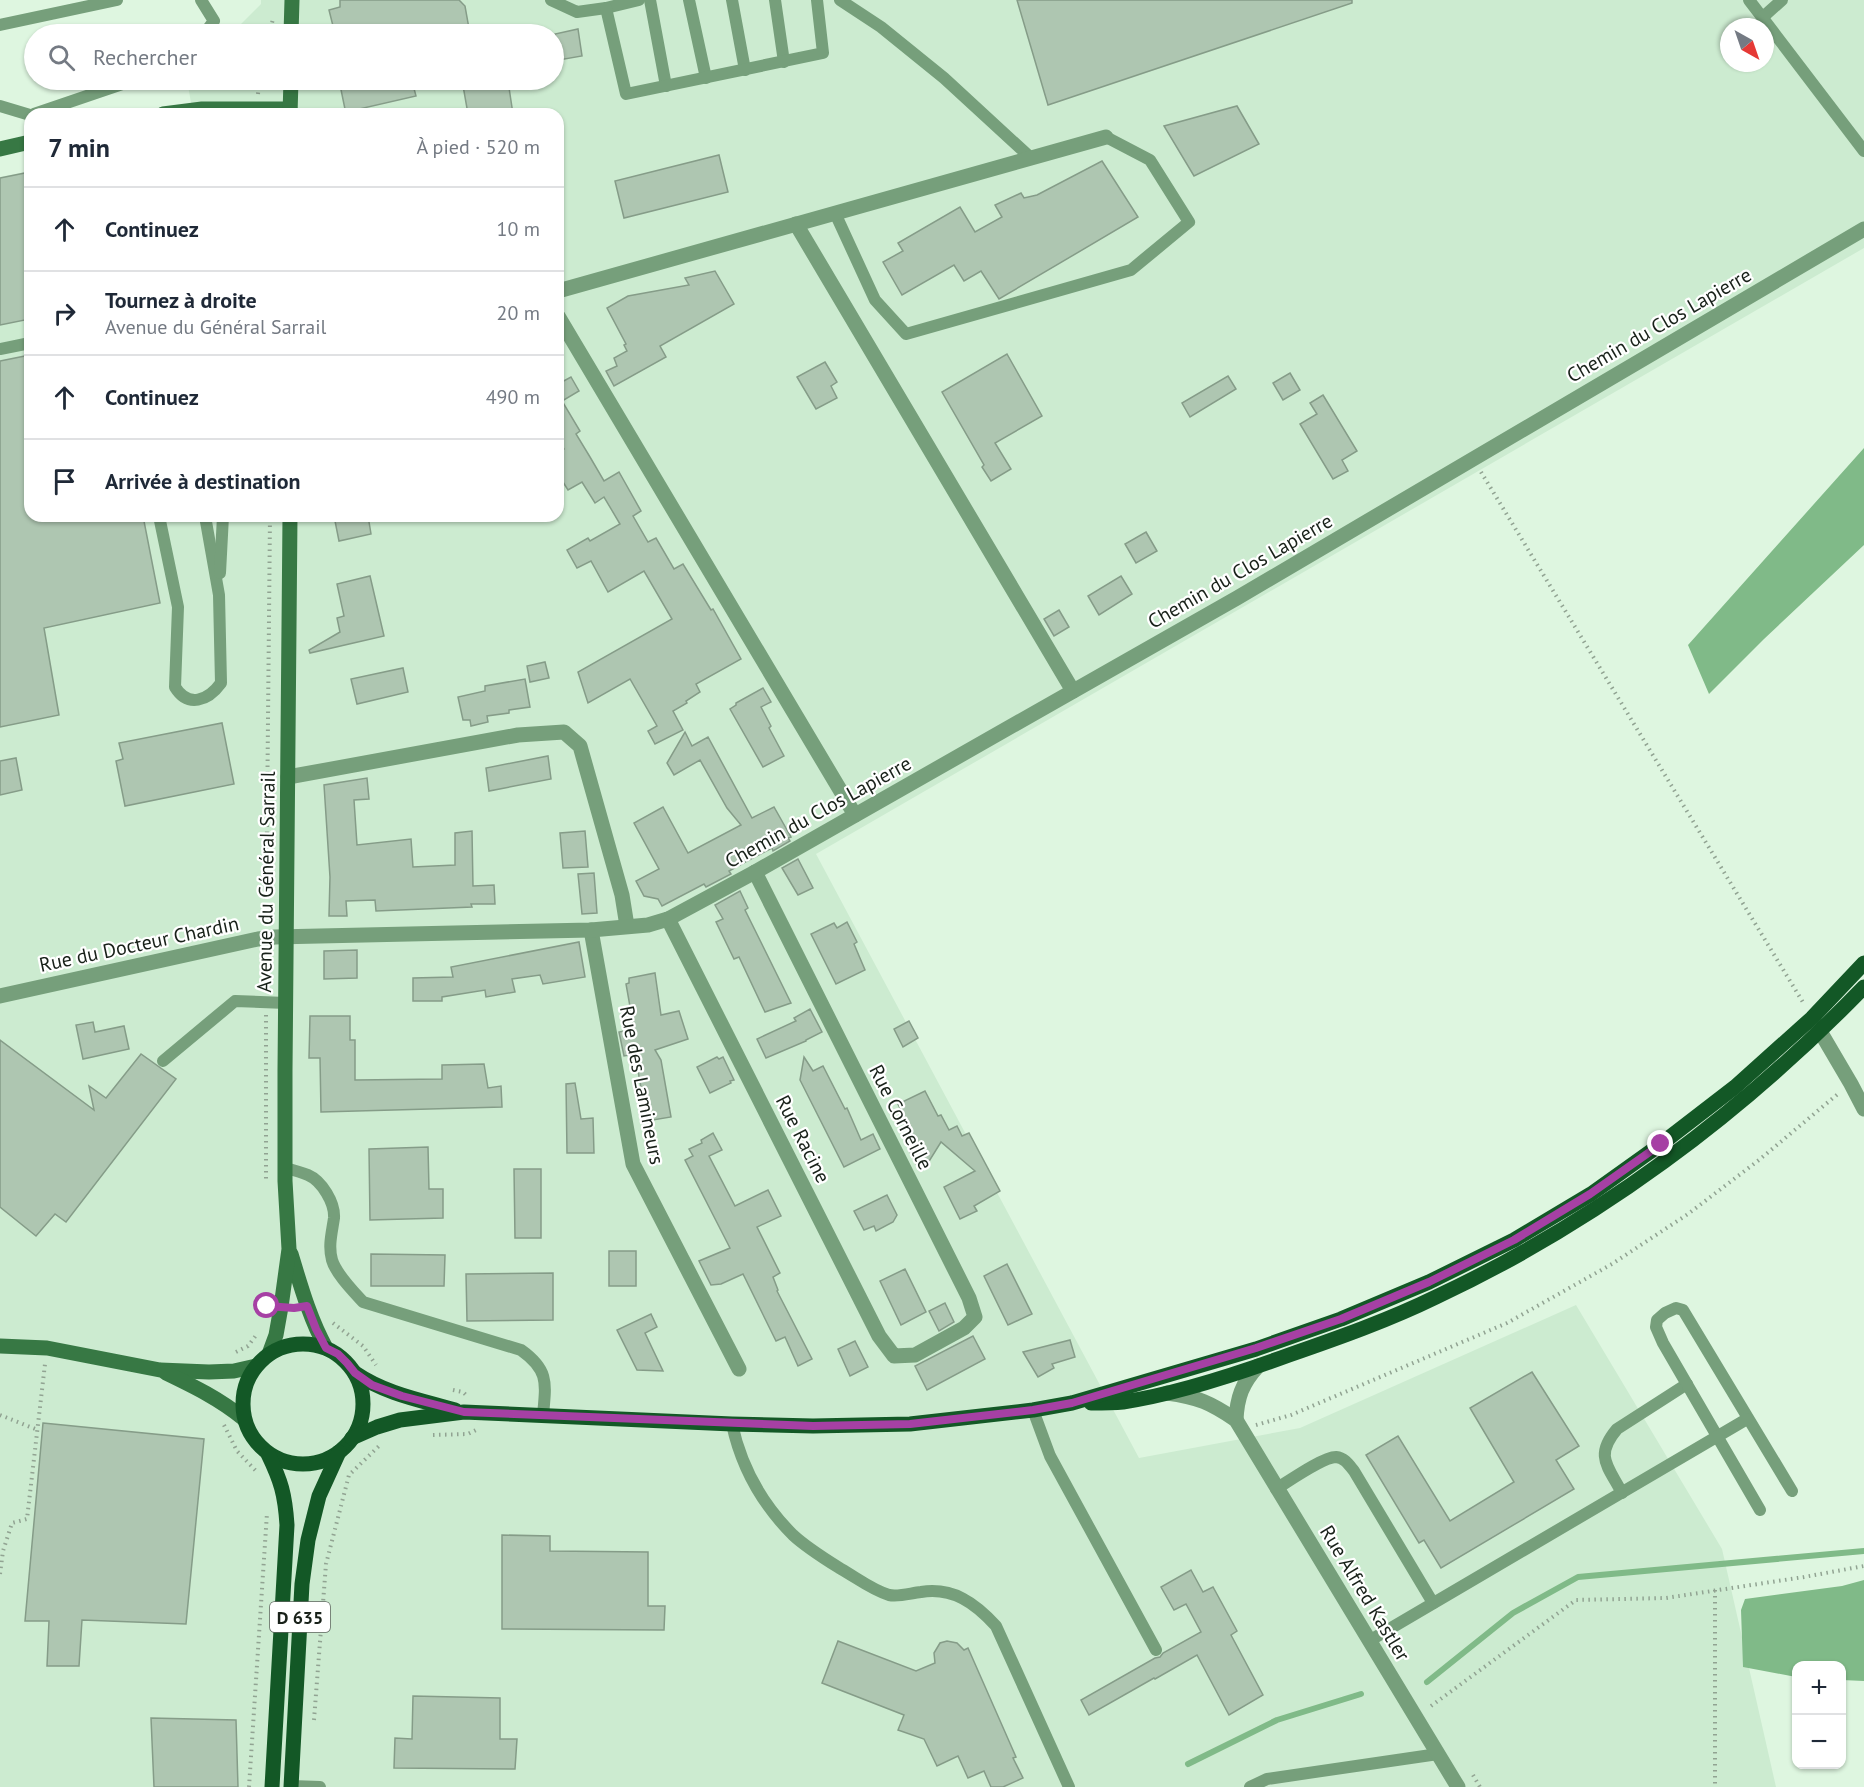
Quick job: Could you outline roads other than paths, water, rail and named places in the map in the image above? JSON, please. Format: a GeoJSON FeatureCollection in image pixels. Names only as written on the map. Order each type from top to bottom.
{"type":"FeatureCollection","features":[{"type":"Feature","properties":{"kind":"main road"},"geometry":{"type":"LineString","coordinates":[[291,24],[292,0]]}},
{"type":"Feature","properties":{"kind":"main road"},"geometry":{"type":"LineString","coordinates":[[290,108],[291,90]]}},
{"type":"Feature","properties":{"kind":"main road"},"geometry":{"type":"LineString","coordinates":[[0,148],[24,143]]}},
{"type":"Feature","properties":{"kind":"main road","name":"Avenue du Général Sarrail"},"geometry":{"type":"LineString","coordinates":[[269,1354],[276,1335],[289,1249],[285,1168],[290,522]]}},
{"type":"Feature","properties":{"kind":"main road"},"geometry":{"type":"LineString","coordinates":[[352,1438],[400,1420],[464,1412],[732,1424],[813,1426],[910,1424],[1033,1410],[1072,1403],[1256,1348],[1341,1319],[1429,1282],[1514,1240],[1590,1194],[1661,1144],[1735,1087],[1812,1018],[1864,963]]}},
{"type":"Feature","properties":{"kind":"main road"},"geometry":{"type":"LineString","coordinates":[[1072,1403],[1121,1402],[1167,1393],[1258,1366],[1348,1334],[1436,1298],[1598,1208],[1670,1158],[1744,1100],[1821,1032],[1864,987]]}},
{"type":"Feature","properties":{"kind":"main road","name":"Avenue du Général Sarrail"},"geometry":{"type":"LineString","coordinates":[[289,1249],[307,1306],[326,1348]]}},
{"type":"Feature","properties":{"kind":"main road"},"geometry":{"type":"LineString","coordinates":[[355,1373],[363,1406],[359,1426],[339,1452],[316,1463],[291,1464],[268,1454],[249,1432],[242,1405],[243,1391],[248,1378],[256,1366],[269,1354],[282,1347],[297,1344],[312,1344],[338,1354],[355,1373],[372,1385],[402,1396],[464,1412]]}},
{"type":"Feature","properties":{"kind":"main road"},"geometry":{"type":"LineString","coordinates":[[0,1346],[47,1348],[160,1370],[234,1371],[256,1366]]}},
{"type":"Feature","properties":{"kind":"main road"},"geometry":{"type":"LineString","coordinates":[[160,1370],[204,1391],[244,1419]]}},
{"type":"Feature","properties":{"kind":"main road","name":"D 635"},"geometry":{"type":"LineString","coordinates":[[291,1786],[302,1584],[308,1540],[319,1496],[339,1452]]}},
{"type":"Feature","properties":{"kind":"main road","name":"D 635"},"geometry":{"type":"LineString","coordinates":[[268,1454],[278,1474],[285,1497],[287,1525],[272,1787]]}},
{"type":"Feature","properties":{"kind":"street"},"geometry":{"type":"LineString","coordinates":[[564,289],[1106,137]]}},
{"type":"Feature","properties":{"kind":"street"},"geometry":{"type":"LineString","coordinates":[[796,224],[1073,691]]}},
{"type":"Feature","properties":{"kind":"street","name":"Chemin du Clos Lapierre"},"geometry":{"type":"LineString","coordinates":[[287,936],[591,930],[648,925],[668,919],[755,872],[1237,598],[1864,229]]}},
{"type":"Feature","properties":{"kind":"street"},"geometry":{"type":"LineString","coordinates":[[564,326],[855,815]]}},
{"type":"Feature","properties":{"kind":"street"},"geometry":{"type":"LineString","coordinates":[[288,777],[518,735],[564,732],[580,746],[622,895],[627,926]]}},
{"type":"Feature","properties":{"kind":"street","name":"Rue Corneille"},"geometry":{"type":"LineString","coordinates":[[755,872],[969,1298],[975,1317],[964,1328],[915,1355]]}},
{"type":"Feature","properties":{"kind":"street","name":"Rue Racine"},"geometry":{"type":"LineString","coordinates":[[668,919],[879,1336],[894,1356],[915,1355]]}},
{"type":"Feature","properties":{"kind":"street","name":"Rue des Lamineurs"},"geometry":{"type":"LineString","coordinates":[[591,930],[633,1164],[739,1369]]}},
{"type":"Feature","properties":{"kind":"street","name":"Rue du Docteur Chardin"},"geometry":{"type":"LineString","coordinates":[[0,996],[258,939],[287,936]]}},
{"type":"Feature","properties":{"kind":"street"},"geometry":{"type":"LineString","coordinates":[[1812,1018],[1864,1110]]}},
{"type":"Feature","properties":{"kind":"street"},"geometry":{"type":"LineString","coordinates":[[1238,1425],[1237,1403],[1241,1388],[1258,1366]]}},
{"type":"Feature","properties":{"kind":"street","name":"Rue Alfred Kastler"},"geometry":{"type":"LineString","coordinates":[[1167,1393],[1191,1396],[1213,1405],[1238,1425],[1458,1787]]}},
{"type":"Feature","properties":{"kind":"lane"},"geometry":{"type":"LineString","coordinates":[[0,25],[117,0]]}},
{"type":"Feature","properties":{"kind":"lane"},"geometry":{"type":"LineString","coordinates":[[201,0],[214,21],[212,24]]}},
{"type":"Feature","properties":{"kind":"lane"},"geometry":{"type":"LineString","coordinates":[[551,0],[577,12],[606,9],[639,0]]}},
{"type":"Feature","properties":{"kind":"lane"},"geometry":{"type":"LineString","coordinates":[[650,0],[666,86]]}},
{"type":"Feature","properties":{"kind":"lane"},"geometry":{"type":"LineString","coordinates":[[689,0],[706,78]]}},
{"type":"Feature","properties":{"kind":"lane"},"geometry":{"type":"LineString","coordinates":[[732,0],[745,70]]}},
{"type":"Feature","properties":{"kind":"lane"},"geometry":{"type":"LineString","coordinates":[[775,0],[784,62]]}},
{"type":"Feature","properties":{"kind":"lane"},"geometry":{"type":"LineString","coordinates":[[606,9],[626,94],[823,53],[817,0]]}},
{"type":"Feature","properties":{"kind":"lane"},"geometry":{"type":"LineString","coordinates":[[840,0],[881,27],[944,78],[1031,158]]}},
{"type":"Feature","properties":{"kind":"lane"},"geometry":{"type":"LineString","coordinates":[[1749,0],[1864,151]]}},
{"type":"Feature","properties":{"kind":"lane"},"geometry":{"type":"LineString","coordinates":[[1763,17],[1782,0]]}},
{"type":"Feature","properties":{"kind":"lane"},"geometry":{"type":"LineString","coordinates":[[50,108],[104,90]]}},
{"type":"Feature","properties":{"kind":"lane"},"geometry":{"type":"LineString","coordinates":[[0,106],[24,112]]}},
{"type":"Feature","properties":{"kind":"lane"},"geometry":{"type":"LineString","coordinates":[[835,213],[875,300],[906,334],[1131,270],[1189,222],[1150,160],[1106,137]]}},
{"type":"Feature","properties":{"kind":"lane"},"geometry":{"type":"LineString","coordinates":[[0,349],[24,345]]}},
{"type":"Feature","properties":{"kind":"lane"},"geometry":{"type":"LineString","coordinates":[[160,522],[178,607],[175,687],[180,696],[187,700],[195,700],[215,691],[221,683],[219,595],[223,522]]}},
{"type":"Feature","properties":{"kind":"lane"},"geometry":{"type":"LineString","coordinates":[[207,522],[219,595]]}},
{"type":"Feature","properties":{"kind":"lane"},"geometry":{"type":"LineString","coordinates":[[163,1061],[235,1001],[286,1003]]}},
{"type":"Feature","properties":{"kind":"lane"},"geometry":{"type":"LineString","coordinates":[[285,1168],[310,1175],[321,1185],[329,1198],[334,1214],[330,1242],[332,1262],[363,1302],[520,1350],[534,1360],[542,1372],[546,1385],[543,1415]]}},
{"type":"Feature","properties":{"kind":"lane"},"geometry":{"type":"LineString","coordinates":[[1760,1510],[1656,1327],[1657,1320],[1665,1313],[1676,1308],[1683,1310],[1688,1317],[1792,1491]]}},
{"type":"Feature","properties":{"kind":"lane"},"geometry":{"type":"LineString","coordinates":[[1622,1492],[1606,1464],[1604,1452],[1608,1440],[1617,1429],[1687,1384]]}},
{"type":"Feature","properties":{"kind":"lane"},"geometry":{"type":"LineString","coordinates":[[1033,1410],[1050,1456],[1156,1650]]}},
{"type":"Feature","properties":{"kind":"lane"},"geometry":{"type":"LineString","coordinates":[[1369,1641],[1747,1419]]}},
{"type":"Feature","properties":{"kind":"lane"},"geometry":{"type":"LineString","coordinates":[[732,1424],[749,1477],[774,1513],[794,1536],[875,1590],[892,1596],[936,1589],[958,1596],[985,1614],[996,1626],[1069,1787]]}},
{"type":"Feature","properties":{"kind":"lane"},"geometry":{"type":"LineString","coordinates":[[1276,1489],[1326,1459],[1337,1457],[1347,1461],[1433,1603]]}},
{"type":"Feature","properties":{"kind":"lane"},"geometry":{"type":"LineString","coordinates":[[1250,1787],[1267,1779],[1438,1754]]}},
{"type":"Feature","properties":{"kind":"lane"},"geometry":{"type":"LineString","coordinates":[[291,1786],[320,1787]]}},
{"type":"Feature","properties":{"kind":"waterway"},"geometry":{"type":"LineString","coordinates":[[1427,1682],[1513,1613],[1578,1577],[1864,1551]]}},
{"type":"Feature","properties":{"kind":"waterway"},"geometry":{"type":"LineString","coordinates":[[1188,1764],[1277,1720],[1361,1694]]}}]}
